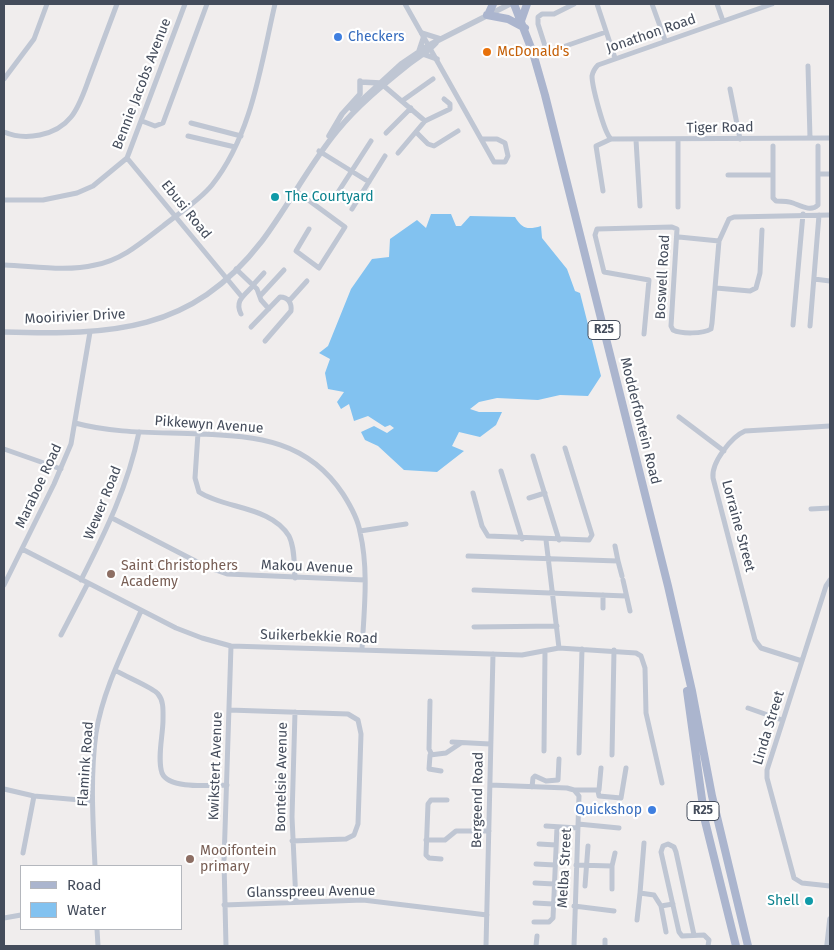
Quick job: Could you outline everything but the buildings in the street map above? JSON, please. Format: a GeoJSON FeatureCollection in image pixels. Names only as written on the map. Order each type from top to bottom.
{"type":"FeatureCollection","features":[{"type":"Feature","properties":{"kind":"main road"},"geometry":{"type":"LineString","coordinates":[[493,4],[487,15],[508,19],[523,25],[527,4]]}},
{"type":"Feature","properties":{"kind":"main road","name":"Modderfontein Road"},"geometry":{"type":"LineString","coordinates":[[514,4],[523,25],[548,104],[668,586],[712,796],[748,946]]}},
{"type":"Feature","properties":{"kind":"main road","name":"Modderfontein Road"},"geometry":{"type":"LineString","coordinates":[[687,673],[700,795],[715,865],[736,946]]}},
{"type":"Feature","properties":{"kind":"street"},"geometry":{"type":"LineString","coordinates":[[4,80],[34,39],[47,4]]}},
{"type":"Feature","properties":{"kind":"street"},"geometry":{"type":"LineString","coordinates":[[4,132],[16,136],[42,135],[67,122],[83,93],[117,4]]}},
{"type":"Feature","properties":{"kind":"street","name":"Bennie Jacobs Avenue"},"geometry":{"type":"LineString","coordinates":[[4,200],[43,200],[77,193],[92,186],[127,158],[186,4]]}},
{"type":"Feature","properties":{"kind":"street"},"geometry":{"type":"LineString","coordinates":[[142,121],[155,126],[160,126],[162,123],[207,4]]}},
{"type":"Feature","properties":{"kind":"street"},"geometry":{"type":"LineString","coordinates":[[4,265],[81,267],[112,260],[132,249],[176,216],[212,185],[235,148],[240,136],[257,80],[275,4]]}},
{"type":"Feature","properties":{"kind":"street"},"geometry":{"type":"LineString","coordinates":[[405,4],[483,139],[494,162],[505,162],[508,156],[505,143],[497,139],[483,139]]}},
{"type":"Feature","properties":{"kind":"street","name":"Mooirivier Drive"},"geometry":{"type":"LineString","coordinates":[[321,152],[329,136],[349,112],[420,54],[443,39],[510,4]]}},
{"type":"Feature","properties":{"kind":"street"},"geometry":{"type":"LineString","coordinates":[[574,4],[554,14],[542,14],[538,17],[538,24],[546,49],[554,50],[606,32]]}},
{"type":"Feature","properties":{"kind":"street"},"geometry":{"type":"LineString","coordinates":[[597,4],[615,58]]}},
{"type":"Feature","properties":{"kind":"street"},"geometry":{"type":"LineString","coordinates":[[652,4],[665,40]]}},
{"type":"Feature","properties":{"kind":"street"},"geometry":{"type":"LineString","coordinates":[[717,4],[723,21]]}},
{"type":"Feature","properties":{"kind":"street","name":"Jonathon Road"},"geometry":{"type":"LineString","coordinates":[[611,139],[605,131],[593,82],[592,73],[595,68],[615,58],[772,4]]}},
{"type":"Feature","properties":{"kind":"street"},"geometry":{"type":"LineString","coordinates":[[423,35],[443,39]]}},
{"type":"Feature","properties":{"kind":"street"},"geometry":{"type":"LineString","coordinates":[[423,35],[420,54],[437,59]]}},
{"type":"Feature","properties":{"kind":"street"},"geometry":{"type":"LineString","coordinates":[[808,66],[810,138]]}},
{"type":"Feature","properties":{"kind":"street"},"geometry":{"type":"LineString","coordinates":[[402,102],[433,79]]}},
{"type":"Feature","properties":{"kind":"street"},"geometry":{"type":"LineString","coordinates":[[329,136],[342,114],[360,94],[360,82],[382,84],[425,121]]}},
{"type":"Feature","properties":{"kind":"street","name":"Mooirivier Drive"},"geometry":{"type":"LineString","coordinates":[[4,332],[90,332],[140,326],[178,312],[209,293],[236,269],[262,241],[321,152],[348,118],[382,84]]}},
{"type":"Feature","properties":{"kind":"street"},"geometry":{"type":"LineString","coordinates":[[730,89],[740,139]]}},
{"type":"Feature","properties":{"kind":"street"},"geometry":{"type":"LineString","coordinates":[[398,153],[417,133],[425,121],[450,108],[450,104],[444,99]]}},
{"type":"Feature","properties":{"kind":"street"},"geometry":{"type":"LineString","coordinates":[[386,133],[411,108]]}},
{"type":"Feature","properties":{"kind":"street"},"geometry":{"type":"LineString","coordinates":[[191,124],[240,136]]}},
{"type":"Feature","properties":{"kind":"street"},"geometry":{"type":"LineString","coordinates":[[417,133],[432,146],[458,131]]}},
{"type":"Feature","properties":{"kind":"street"},"geometry":{"type":"LineString","coordinates":[[188,136],[235,148]]}},
{"type":"Feature","properties":{"kind":"street","name":"Tiger Road"},"geometry":{"type":"LineString","coordinates":[[611,139],[830,138]]}},
{"type":"Feature","properties":{"kind":"street"},"geometry":{"type":"LineString","coordinates":[[603,191],[596,146],[611,139]]}},
{"type":"Feature","properties":{"kind":"street"},"geometry":{"type":"LineString","coordinates":[[636,140],[640,206]]}},
{"type":"Feature","properties":{"kind":"street"},"geometry":{"type":"LineString","coordinates":[[678,140],[678,206]]}},
{"type":"Feature","properties":{"kind":"street"},"geometry":{"type":"LineString","coordinates":[[333,200],[371,141]]}},
{"type":"Feature","properties":{"kind":"street"},"geometry":{"type":"LineString","coordinates":[[773,146],[775,200],[791,202],[803,208],[818,206],[818,146]]}},
{"type":"Feature","properties":{"kind":"street"},"geometry":{"type":"LineString","coordinates":[[321,152],[369,182]]}},
{"type":"Feature","properties":{"kind":"street"},"geometry":{"type":"LineString","coordinates":[[352,209],[385,156]]}},
{"type":"Feature","properties":{"kind":"street","name":"Ebusi Road"},"geometry":{"type":"LineString","coordinates":[[127,158],[242,297]]}},
{"type":"Feature","properties":{"kind":"street"},"geometry":{"type":"LineString","coordinates":[[819,174],[830,174]]}},
{"type":"Feature","properties":{"kind":"street"},"geometry":{"type":"LineString","coordinates":[[728,175],[773,175]]}},
{"type":"Feature","properties":{"kind":"street"},"geometry":{"type":"LineString","coordinates":[[296,191],[345,227],[319,268],[296,251],[309,229]]}},
{"type":"Feature","properties":{"kind":"street"},"geometry":{"type":"LineString","coordinates":[[792,325],[803,208]]}},
{"type":"Feature","properties":{"kind":"street"},"geometry":{"type":"LineString","coordinates":[[810,326],[819,215]]}},
{"type":"Feature","properties":{"kind":"street","name":"Boswell Road"},"geometry":{"type":"LineString","coordinates":[[644,334],[649,280],[644,277],[604,272],[595,235],[596,230],[601,228],[672,227],[677,229],[679,238],[671,321],[673,330],[679,332],[709,330],[712,323],[716,288],[719,241],[728,220],[732,217],[830,215]]}},
{"type":"Feature","properties":{"kind":"street"},"geometry":{"type":"LineString","coordinates":[[716,288],[750,291],[756,288],[760,273],[762,230]]}},
{"type":"Feature","properties":{"kind":"street"},"geometry":{"type":"LineString","coordinates":[[679,238],[719,241]]}},
{"type":"Feature","properties":{"kind":"street"},"geometry":{"type":"LineString","coordinates":[[236,269],[252,286],[268,308]]}},
{"type":"Feature","properties":{"kind":"street"},"geometry":{"type":"LineString","coordinates":[[260,296],[284,270]]}},
{"type":"Feature","properties":{"kind":"street"},"geometry":{"type":"LineString","coordinates":[[241,314],[238,304],[264,273]]}},
{"type":"Feature","properties":{"kind":"street"},"geometry":{"type":"LineString","coordinates":[[814,279],[830,281]]}},
{"type":"Feature","properties":{"kind":"street"},"geometry":{"type":"LineString","coordinates":[[289,301],[308,281]]}},
{"type":"Feature","properties":{"kind":"street"},"geometry":{"type":"LineString","coordinates":[[251,326],[280,297],[289,301]]}},
{"type":"Feature","properties":{"kind":"street"},"geometry":{"type":"LineString","coordinates":[[265,341],[291,311],[289,301]]}},
{"type":"Feature","properties":{"kind":"street","name":"Maraboe Road"},"geometry":{"type":"LineString","coordinates":[[4,585],[61,469],[76,423],[90,332]]}},
{"type":"Feature","properties":{"kind":"street"},"geometry":{"type":"LineString","coordinates":[[679,417],[724,451]]}},
{"type":"Feature","properties":{"kind":"street","name":"Pikkewyn Avenue"},"geometry":{"type":"LineString","coordinates":[[76,423],[104,430],[260,439],[299,452],[317,463],[333,479],[348,502],[360,531],[365,580],[362,649]]}},
{"type":"Feature","properties":{"kind":"street","name":"Lorraine Street"},"geometry":{"type":"LineString","coordinates":[[802,661],[761,648],[755,640],[713,478],[713,469],[724,451],[736,437],[745,431],[830,426]]}},
{"type":"Feature","properties":{"kind":"street","name":"Wewer Road"},"geometry":{"type":"LineString","coordinates":[[81,580],[112,518],[126,484],[138,432]]}},
{"type":"Feature","properties":{"kind":"street"},"geometry":{"type":"LineString","coordinates":[[198,434],[194,478],[199,492],[260,514],[283,528],[289,537],[292,547],[295,578]]}},
{"type":"Feature","properties":{"kind":"street"},"geometry":{"type":"LineString","coordinates":[[473,493],[482,526],[488,536],[546,540],[589,540],[592,535],[565,448]]}},
{"type":"Feature","properties":{"kind":"street"},"geometry":{"type":"LineString","coordinates":[[4,449],[61,469]]}},
{"type":"Feature","properties":{"kind":"street"},"geometry":{"type":"LineString","coordinates":[[533,456],[559,540]]}},
{"type":"Feature","properties":{"kind":"street"},"geometry":{"type":"LineString","coordinates":[[501,471],[522,539]]}},
{"type":"Feature","properties":{"kind":"street"},"geometry":{"type":"LineString","coordinates":[[529,498],[544,493]]}},
{"type":"Feature","properties":{"kind":"street"},"geometry":{"type":"LineString","coordinates":[[811,508],[830,508]]}},
{"type":"Feature","properties":{"kind":"street","name":"Makou Avenue"},"geometry":{"type":"LineString","coordinates":[[112,518],[207,567],[227,574],[365,580]]}},
{"type":"Feature","properties":{"kind":"street"},"geometry":{"type":"LineString","coordinates":[[360,531],[406,524]]}},
{"type":"Feature","properties":{"kind":"street"},"geometry":{"type":"LineString","coordinates":[[546,540],[559,648]]}},
{"type":"Feature","properties":{"kind":"street"},"geometry":{"type":"LineString","coordinates":[[615,546],[630,611]]}},
{"type":"Feature","properties":{"kind":"street","name":"Suikerbekkie Road"},"geometry":{"type":"LineString","coordinates":[[22,549],[141,611],[202,638],[231,646],[522,655],[559,648],[636,652],[641,656],[645,668],[647,718],[662,783]]}},
{"type":"Feature","properties":{"kind":"street"},"geometry":{"type":"LineString","coordinates":[[468,556],[618,561]]}},
{"type":"Feature","properties":{"kind":"street","name":"Linda Street"},"geometry":{"type":"LineString","coordinates":[[830,580],[826,586],[766,774],[792,875],[802,883],[830,886]]}},
{"type":"Feature","properties":{"kind":"street"},"geometry":{"type":"LineString","coordinates":[[61,635],[88,584]]}},
{"type":"Feature","properties":{"kind":"street"},"geometry":{"type":"LineString","coordinates":[[474,590],[626,596]]}},
{"type":"Feature","properties":{"kind":"street"},"geometry":{"type":"LineString","coordinates":[[603,595],[604,608]]}},
{"type":"Feature","properties":{"kind":"street","name":"Flamink Road"},"geometry":{"type":"LineString","coordinates":[[95,865],[92,801],[96,733],[115,670],[141,611]]}},
{"type":"Feature","properties":{"kind":"street"},"geometry":{"type":"LineString","coordinates":[[474,627],[557,626]]}},
{"type":"Feature","properties":{"kind":"street","name":"Kwikstert Avenue"},"geometry":{"type":"LineString","coordinates":[[226,946],[224,905],[231,646]]}},
{"type":"Feature","properties":{"kind":"street"},"geometry":{"type":"LineString","coordinates":[[579,753],[582,649]]}},
{"type":"Feature","properties":{"kind":"street"},"geometry":{"type":"LineString","coordinates":[[612,755],[614,650]]}},
{"type":"Feature","properties":{"kind":"street"},"geometry":{"type":"LineString","coordinates":[[544,751],[545,651]]}},
{"type":"Feature","properties":{"kind":"street","name":"Bergeend Road"},"geometry":{"type":"LineString","coordinates":[[486,946],[493,654]]}},
{"type":"Feature","properties":{"kind":"street"},"geometry":{"type":"LineString","coordinates":[[115,670],[158,694],[162,702],[161,763],[162,773],[167,780],[187,785],[227,785]]}},
{"type":"Feature","properties":{"kind":"street"},"geometry":{"type":"LineString","coordinates":[[430,701],[429,749],[431,754],[428,758],[429,769],[442,772]]}},
{"type":"Feature","properties":{"kind":"street"},"geometry":{"type":"LineString","coordinates":[[748,708],[782,720]]}},
{"type":"Feature","properties":{"kind":"street"},"geometry":{"type":"LineString","coordinates":[[229,710],[348,714],[358,720],[361,734],[358,824],[354,835],[346,839],[292,842]]}},
{"type":"Feature","properties":{"kind":"street","name":"Bontelsie Avenue"},"geometry":{"type":"LineString","coordinates":[[295,712],[292,842],[296,902]]}},
{"type":"Feature","properties":{"kind":"street"},"geometry":{"type":"LineString","coordinates":[[452,742],[490,744]]}},
{"type":"Feature","properties":{"kind":"street"},"geometry":{"type":"LineString","coordinates":[[431,754],[446,753],[461,743]]}},
{"type":"Feature","properties":{"kind":"street"},"geometry":{"type":"LineString","coordinates":[[532,787],[535,776],[546,781],[558,780],[560,759]]}},
{"type":"Feature","properties":{"kind":"street"},"geometry":{"type":"LineString","coordinates":[[601,768],[599,796],[621,798],[626,768]]}},
{"type":"Feature","properties":{"kind":"street"},"geometry":{"type":"LineString","coordinates":[[490,785],[575,792],[598,791]]}},
{"type":"Feature","properties":{"kind":"street"},"geometry":{"type":"LineString","coordinates":[[4,789],[34,796],[92,801]]}},
{"type":"Feature","properties":{"kind":"street","name":"Melba Street"},"geometry":{"type":"LineString","coordinates":[[573,946],[580,800],[575,792]]}},
{"type":"Feature","properties":{"kind":"street"},"geometry":{"type":"LineString","coordinates":[[23,853],[34,796]]}},
{"type":"Feature","properties":{"kind":"street"},"geometry":{"type":"LineString","coordinates":[[441,859],[427,857],[426,840],[429,801],[447,800]]}},
{"type":"Feature","properties":{"kind":"street"},"geometry":{"type":"LineString","coordinates":[[546,826],[568,827],[586,824],[619,828]]}},
{"type":"Feature","properties":{"kind":"street"},"geometry":{"type":"LineString","coordinates":[[534,922],[552,921],[557,827]]}},
{"type":"Feature","properties":{"kind":"street"},"geometry":{"type":"LineString","coordinates":[[426,840],[445,840],[454,831],[489,831]]}},
{"type":"Feature","properties":{"kind":"street"},"geometry":{"type":"LineString","coordinates":[[638,920],[644,843]]}},
{"type":"Feature","properties":{"kind":"street"},"geometry":{"type":"LineString","coordinates":[[539,844],[556,845]]}},
{"type":"Feature","properties":{"kind":"street"},"geometry":{"type":"LineString","coordinates":[[694,935],[676,852],[674,847],[668,844],[663,846],[661,852],[680,935],[707,937],[708,946]]}},
{"type":"Feature","properties":{"kind":"street"},"geometry":{"type":"LineString","coordinates":[[585,886],[588,846]]}},
{"type":"Feature","properties":{"kind":"street"},"geometry":{"type":"LineString","coordinates":[[612,889],[612,866],[615,853]]}},
{"type":"Feature","properties":{"kind":"street"},"geometry":{"type":"LineString","coordinates":[[536,864],[555,865]]}},
{"type":"Feature","properties":{"kind":"street"},"geometry":{"type":"LineString","coordinates":[[576,865],[612,866]]}},
{"type":"Feature","properties":{"kind":"street"},"geometry":{"type":"LineString","coordinates":[[535,883],[554,884]]}},
{"type":"Feature","properties":{"kind":"street"},"geometry":{"type":"LineString","coordinates":[[640,892],[654,895],[660,906],[666,932]]}},
{"type":"Feature","properties":{"kind":"street","name":"Glansspreeu Avenue"},"geometry":{"type":"LineString","coordinates":[[224,905],[363,900],[487,915]]}},
{"type":"Feature","properties":{"kind":"street"},"geometry":{"type":"LineString","coordinates":[[535,903],[553,904]]}},
{"type":"Feature","properties":{"kind":"street"},"geometry":{"type":"LineString","coordinates":[[660,906],[673,904]]}},
{"type":"Feature","properties":{"kind":"street"},"geometry":{"type":"LineString","coordinates":[[574,906],[614,911]]}},
{"type":"Feature","properties":{"kind":"street"},"geometry":{"type":"LineString","coordinates":[[4,918],[20,915]]}},
{"type":"Feature","properties":{"kind":"street"},"geometry":{"type":"LineString","coordinates":[[827,946],[830,919]]}},
{"type":"Feature","properties":{"kind":"street"},"geometry":{"type":"LineString","coordinates":[[97,930],[98,946]]}},
{"type":"Feature","properties":{"kind":"street"},"geometry":{"type":"LineString","coordinates":[[536,946],[537,936]]}},
{"type":"Feature","properties":{"kind":"water"},"geometry":{"type":"Polygon","coordinates":[[[431,214],[451,214],[456,226],[461,226],[470,216],[515,217],[523,226],[532,228],[541,226],[542,238],[567,269],[575,291],[580,293],[601,376],[588,396],[560,395],[538,400],[497,398],[479,402],[470,409],[479,412],[502,412],[496,425],[480,437],[459,432],[452,446],[464,451],[437,472],[404,470],[378,446],[365,440],[361,432],[374,426],[387,433],[394,428],[390,425],[385,427],[368,416],[354,421],[349,404],[341,409],[337,402],[344,392],[328,389],[325,373],[330,359],[319,353],[328,346],[351,289],[372,259],[389,257],[390,239],[417,220],[426,228],[431,214]]]}},
{"type":"Feature","properties":{"kind":"place","name":"Checkers"},"geometry":{"type":"Point","coordinates":[338,37]}},
{"type":"Feature","properties":{"kind":"place","name":"McDonald's"},"geometry":{"type":"Point","coordinates":[487,52]}},
{"type":"Feature","properties":{"kind":"place","name":"The Courtyard"},"geometry":{"type":"Point","coordinates":[275,197]}},
{"type":"Feature","properties":{"kind":"place","name":"Saint Christophers Academy"},"geometry":{"type":"Point","coordinates":[111,574]}},
{"type":"Feature","properties":{"kind":"place","name":"Quickshop"},"geometry":{"type":"Point","coordinates":[652,810]}},
{"type":"Feature","properties":{"kind":"place","name":"Mooifontein primary"},"geometry":{"type":"Point","coordinates":[190,859]}},
{"type":"Feature","properties":{"kind":"place","name":"Shell"},"geometry":{"type":"Point","coordinates":[809,901]}}]}
